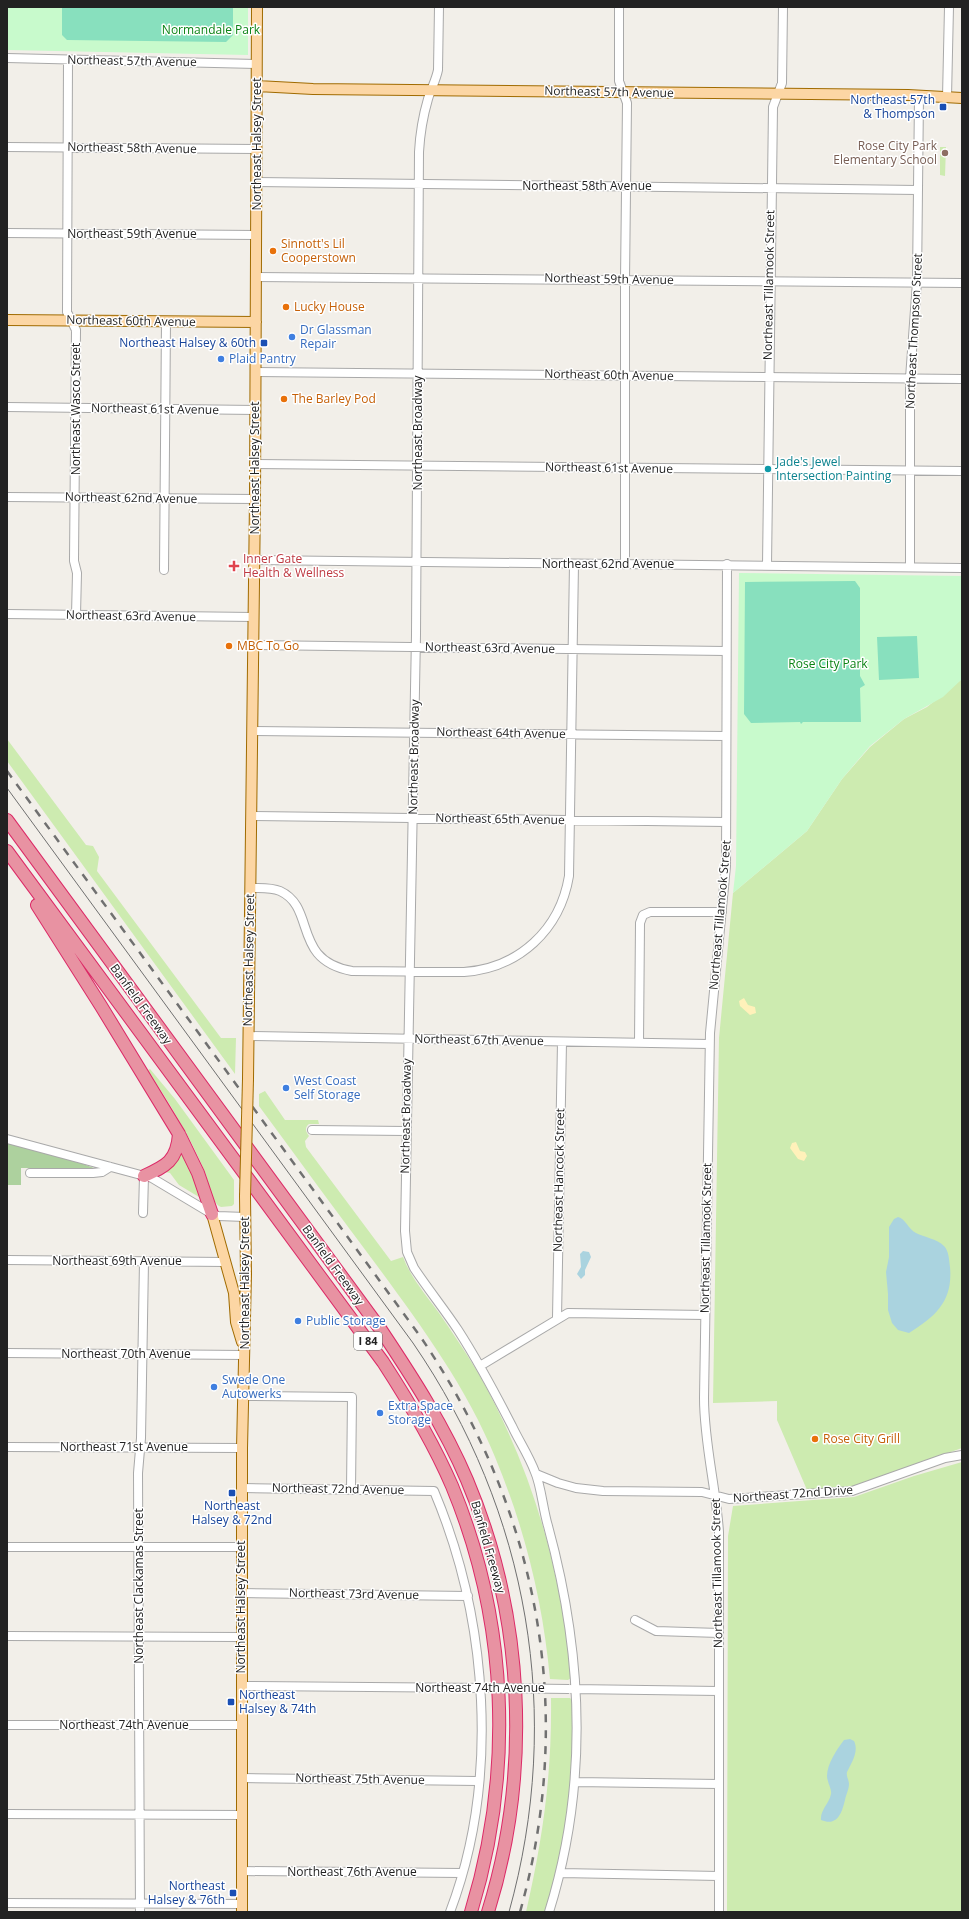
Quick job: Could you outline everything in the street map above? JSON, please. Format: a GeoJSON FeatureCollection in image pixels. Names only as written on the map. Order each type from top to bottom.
{"type":"FeatureCollection","features":[{"type":"Feature","properties":{"kind":"highway","name":"Banfield Freeway"},"geometry":{"type":"LineString","coordinates":[[7,820],[381,1330],[427,1402],[466,1479],[486,1533],[501,1590],[511,1646],[516,1703],[516,1760],[510,1818],[499,1874],[488,1912]]}},
{"type":"Feature","properties":{"kind":"highway","name":"Banfield Freeway"},"geometry":{"type":"LineString","coordinates":[[8,853],[379,1356],[417,1417],[451,1486],[471,1538],[486,1592],[495,1648],[500,1704],[499,1759],[493,1816],[483,1870],[471,1912]]}},
{"type":"Feature","properties":{"kind":"highway"},"geometry":{"type":"LineString","coordinates":[[8,853],[25,886],[102,1006],[179,1134],[198,1172],[212,1214]]}},
{"type":"Feature","properties":{"kind":"highway"},"geometry":{"type":"LineString","coordinates":[[144,1176],[165,1166],[175,1155],[179,1134]]}},
{"type":"Feature","properties":{"kind":"main road","name":"Northeast Halsey Street"},"geometry":{"type":"LineString","coordinates":[[242,1908],[241,1547],[245,1355],[245,1196],[248,1079],[256,464],[257,7]]}},
{"type":"Feature","properties":{"kind":"main road","name":"Northeast 57th Avenue"},"geometry":{"type":"LineString","coordinates":[[257,86],[431,90],[919,96],[962,98]]}},
{"type":"Feature","properties":{"kind":"main road","name":"Northeast 60th Avenue"},"geometry":{"type":"LineString","coordinates":[[7,320],[256,322]]}},
{"type":"Feature","properties":{"kind":"main road"},"geometry":{"type":"LineString","coordinates":[[212,1214],[234,1293],[236,1322],[245,1355]]}},
{"type":"Feature","properties":{"kind":"street","name":"Northeast Broadway"},"geometry":{"type":"LineString","coordinates":[[439,7],[438,70],[428,99],[420,136],[418,183],[418,466],[415,733],[405,1221],[408,1252],[418,1273],[480,1366],[536,1474],[541,1502],[563,1585],[571,1633],[575,1782],[569,1831],[561,1873],[549,1912]]}},
{"type":"Feature","properties":{"kind":"street"},"geometry":{"type":"LineString","coordinates":[[619,7],[619,81],[627,103],[625,280],[625,564]]}},
{"type":"Feature","properties":{"kind":"street","name":"Northeast Tillamook Street"},"geometry":{"type":"LineString","coordinates":[[766,565],[769,281],[773,107],[782,83],[783,7]]}},
{"type":"Feature","properties":{"kind":"street"},"geometry":{"type":"LineString","coordinates":[[947,97],[949,7]]}},
{"type":"Feature","properties":{"kind":"street","name":"Northeast 57th Avenue"},"geometry":{"type":"LineString","coordinates":[[7,58],[257,64]]}},
{"type":"Feature","properties":{"kind":"street","name":"Northeast Wasco Street"},"geometry":{"type":"LineString","coordinates":[[68,60],[66,312],[76,330],[76,616]]}},
{"type":"Feature","properties":{"kind":"street","name":"Northeast Thompson Street"},"geometry":{"type":"LineString","coordinates":[[910,567],[910,378],[917,282],[919,96]]}},
{"type":"Feature","properties":{"kind":"street","name":"Northeast 58th Avenue"},"geometry":{"type":"LineString","coordinates":[[7,146],[257,149]]}},
{"type":"Feature","properties":{"kind":"street","name":"Northeast 58th Avenue"},"geometry":{"type":"LineString","coordinates":[[256,182],[489,183],[506,186],[918,190]]}},
{"type":"Feature","properties":{"kind":"street","name":"Northeast 59th Avenue"},"geometry":{"type":"LineString","coordinates":[[7,233],[256,235]]}},
{"type":"Feature","properties":{"kind":"street","name":"Northeast 59th Avenue"},"geometry":{"type":"LineString","coordinates":[[256,277],[962,282]]}},
{"type":"Feature","properties":{"kind":"street"},"geometry":{"type":"LineString","coordinates":[[164,570],[166,321]]}},
{"type":"Feature","properties":{"kind":"street","name":"Northeast 60th Avenue"},"geometry":{"type":"LineString","coordinates":[[256,372],[962,379]]}},
{"type":"Feature","properties":{"kind":"street","name":"Northeast 61st Avenue"},"geometry":{"type":"LineString","coordinates":[[7,407],[256,410]]}},
{"type":"Feature","properties":{"kind":"street","name":"Northeast 61st Avenue"},"geometry":{"type":"LineString","coordinates":[[256,464],[962,471]]}},
{"type":"Feature","properties":{"kind":"street","name":"Northeast 62nd Avenue"},"geometry":{"type":"LineString","coordinates":[[7,497],[255,499]]}},
{"type":"Feature","properties":{"kind":"street","name":"Northeast 62nd Avenue"},"geometry":{"type":"LineString","coordinates":[[255,560],[574,564],[727,564],[962,568]]}},
{"type":"Feature","properties":{"kind":"street"},"geometry":{"type":"LineString","coordinates":[[250,888],[274,889],[289,896],[296,906],[314,950],[329,964],[352,971],[464,972],[487,968],[512,959],[536,942],[552,921],[564,896],[569,871],[574,564]]}},
{"type":"Feature","properties":{"kind":"street","name":"Northeast Tillamook Street"},"geometry":{"type":"LineString","coordinates":[[718,1912],[719,1532],[716,1495],[704,1410],[709,1044],[726,866],[727,564]]}},
{"type":"Feature","properties":{"kind":"street","name":"Northeast 63rd Avenue"},"geometry":{"type":"LineString","coordinates":[[7,614],[254,617]]}},
{"type":"Feature","properties":{"kind":"street","name":"Northeast 63rd Avenue"},"geometry":{"type":"LineString","coordinates":[[254,645],[726,651]]}},
{"type":"Feature","properties":{"kind":"street","name":"Northeast 64th Avenue"},"geometry":{"type":"LineString","coordinates":[[253,731],[726,736]]}},
{"type":"Feature","properties":{"kind":"street","name":"Northeast 65th Avenue"},"geometry":{"type":"LineString","coordinates":[[251,816],[726,822]]}},
{"type":"Feature","properties":{"kind":"street"},"geometry":{"type":"LineString","coordinates":[[639,1043],[640,923],[643,915],[650,912],[722,912]]}},
{"type":"Feature","properties":{"kind":"street","name":"Northeast 67th Avenue"},"geometry":{"type":"LineString","coordinates":[[248,1036],[709,1044]]}},
{"type":"Feature","properties":{"kind":"street","name":"Northeast Hancock Street"},"geometry":{"type":"LineString","coordinates":[[557,1318],[562,1042]]}},
{"type":"Feature","properties":{"kind":"street"},"geometry":{"type":"LineString","coordinates":[[312,1130],[406,1131]]}},
{"type":"Feature","properties":{"kind":"street"},"geometry":{"type":"LineString","coordinates":[[7,1138],[144,1176],[157,1181],[212,1214],[218,1216],[245,1217]]}},
{"type":"Feature","properties":{"kind":"street"},"geometry":{"type":"LineString","coordinates":[[30,1173],[93,1173],[102,1172],[110,1167]]}},
{"type":"Feature","properties":{"kind":"street"},"geometry":{"type":"LineString","coordinates":[[143,1213],[144,1176]]}},
{"type":"Feature","properties":{"kind":"street","name":"Northeast 69th Avenue"},"geometry":{"type":"LineString","coordinates":[[7,1260],[226,1262]]}},
{"type":"Feature","properties":{"kind":"street","name":"Northeast Clackamas Street"},"geometry":{"type":"LineString","coordinates":[[140,1908],[138,1473],[140,1448],[144,1261]]}},
{"type":"Feature","properties":{"kind":"street"},"geometry":{"type":"LineString","coordinates":[[480,1366],[557,1318],[568,1313],[705,1315]]}},
{"type":"Feature","properties":{"kind":"street","name":"Northeast 70th Avenue"},"geometry":{"type":"LineString","coordinates":[[7,1353],[245,1355]]}},
{"type":"Feature","properties":{"kind":"street"},"geometry":{"type":"LineString","coordinates":[[243,1396],[352,1397],[351,1490]]}},
{"type":"Feature","properties":{"kind":"street","name":"Northeast 71st Avenue"},"geometry":{"type":"LineString","coordinates":[[7,1447],[242,1448]]}},
{"type":"Feature","properties":{"kind":"street","name":"Northeast 72nd Drive"},"geometry":{"type":"LineString","coordinates":[[716,1495],[729,1499],[852,1492],[945,1458],[962,1455]]}},
{"type":"Feature","properties":{"kind":"street"},"geometry":{"type":"LineString","coordinates":[[536,1474],[558,1483],[576,1488],[603,1491],[702,1492],[716,1495]]}},
{"type":"Feature","properties":{"kind":"street","name":"Northeast 72nd Avenue"},"geometry":{"type":"LineString","coordinates":[[242,1488],[434,1491],[454,1547],[468,1596]]}},
{"type":"Feature","properties":{"kind":"street"},"geometry":{"type":"LineString","coordinates":[[7,1547],[241,1547]]}},
{"type":"Feature","properties":{"kind":"street","name":"Northeast 73rd Avenue"},"geometry":{"type":"LineString","coordinates":[[241,1593],[468,1596]]}},
{"type":"Feature","properties":{"kind":"street"},"geometry":{"type":"LineString","coordinates":[[450,1912],[462,1873],[472,1830],[478,1781],[484,1688],[468,1596]]}},
{"type":"Feature","properties":{"kind":"street"},"geometry":{"type":"LineString","coordinates":[[635,1620],[656,1631],[719,1633]]}},
{"type":"Feature","properties":{"kind":"street"},"geometry":{"type":"LineString","coordinates":[[7,1636],[241,1637]]}},
{"type":"Feature","properties":{"kind":"street","name":"Northeast 74th Avenue"},"geometry":{"type":"LineString","coordinates":[[241,1686],[719,1691]]}},
{"type":"Feature","properties":{"kind":"street","name":"Northeast 74th Avenue"},"geometry":{"type":"LineString","coordinates":[[7,1725],[242,1725]]}},
{"type":"Feature","properties":{"kind":"street","name":"Northeast 75th Avenue"},"geometry":{"type":"LineString","coordinates":[[242,1778],[478,1781]]}},
{"type":"Feature","properties":{"kind":"street"},"geometry":{"type":"LineString","coordinates":[[575,1782],[719,1784]]}},
{"type":"Feature","properties":{"kind":"street"},"geometry":{"type":"LineString","coordinates":[[7,1814],[242,1815]]}},
{"type":"Feature","properties":{"kind":"street","name":"Northeast 76th Avenue"},"geometry":{"type":"LineString","coordinates":[[242,1872],[462,1873]]}},
{"type":"Feature","properties":{"kind":"street"},"geometry":{"type":"LineString","coordinates":[[561,1873],[719,1876]]}},
{"type":"Feature","properties":{"kind":"street"},"geometry":{"type":"LineString","coordinates":[[7,1903],[140,1908],[242,1908]]}},
{"type":"Feature","properties":{"kind":"green space","name":"Normandale Park"},"geometry":{"type":"Polygon","coordinates":[[[7,7],[248,7],[248,55],[7,50],[7,7]]]}},
{"type":"Feature","properties":{"kind":"green space"},"geometry":{"type":"Polygon","coordinates":[[[62,7],[233,7],[233,35],[226,42],[67,40],[62,35],[62,7]]]}},
{"type":"Feature","properties":{"kind":"green space"},"geometry":{"type":"Polygon","coordinates":[[[940,147],[946,147],[945,176],[940,175],[940,147]]]}},
{"type":"Feature","properties":{"kind":"green space","name":"Rose City Park"},"geometry":{"type":"Polygon","coordinates":[[[739,573],[962,576],[962,679],[943,697],[904,719],[870,746],[842,779],[807,831],[733,893],[736,866],[739,573]]]}},
{"type":"Feature","properties":{"kind":"green space"},"geometry":{"type":"Polygon","coordinates":[[[855,581],[860,588],[860,676],[865,685],[860,688],[861,722],[803,722],[801,724],[800,722],[751,723],[744,714],[745,582],[855,581]]]}},
{"type":"Feature","properties":{"kind":"green space"},"geometry":{"type":"Polygon","coordinates":[[[917,636],[919,678],[879,680],[877,637],[917,636]]]}},
{"type":"Feature","properties":{"kind":"green space"},"geometry":{"type":"Polygon","coordinates":[[[962,679],[962,1448],[858,1485],[845,1488],[807,1490],[777,1420],[777,1401],[713,1403],[719,1038],[733,893],[807,831],[842,779],[870,747],[904,719],[927,707],[962,679]]]}},
{"type":"Feature","properties":{"kind":"green space"},"geometry":{"type":"Polygon","coordinates":[[[7,739],[86,845],[93,846],[99,857],[97,871],[221,1038],[236,1038],[235,1074],[7,761],[7,739]]]}},
{"type":"Feature","properties":{"kind":"green space"},"geometry":{"type":"Polygon","coordinates":[[[150,1069],[175,1099],[234,1180],[234,1204],[232,1206],[221,1207],[214,1201],[205,1172],[193,1146],[148,1070],[150,1069]]]}},
{"type":"Feature","properties":{"kind":"green space"},"geometry":{"type":"Polygon","coordinates":[[[265,1091],[285,1120],[318,1120],[319,1124],[309,1124],[306,1127],[306,1132],[309,1136],[305,1141],[306,1147],[391,1261],[403,1257],[414,1279],[439,1313],[477,1371],[496,1407],[513,1444],[541,1520],[560,1598],[571,1678],[568,1680],[550,1679],[543,1622],[524,1539],[506,1484],[484,1431],[457,1382],[427,1335],[259,1106],[259,1094],[265,1091]]]}},
{"type":"Feature","properties":{"kind":"green space"},"geometry":{"type":"Polygon","coordinates":[[[7,1143],[72,1160],[94,1168],[21,1168],[21,1185],[7,1185],[7,1143]]]}},
{"type":"Feature","properties":{"kind":"green space"},"geometry":{"type":"Polygon","coordinates":[[[182,1149],[201,1196],[199,1197],[179,1185],[170,1173],[165,1172],[182,1149]]]}},
{"type":"Feature","properties":{"kind":"green space"},"geometry":{"type":"Polygon","coordinates":[[[962,1462],[962,1912],[727,1912],[728,1536],[733,1506],[854,1497],[914,1476],[962,1462]]]}},
{"type":"Feature","properties":{"kind":"green space"},"geometry":{"type":"Polygon","coordinates":[[[551,1698],[570,1698],[572,1700],[572,1782],[565,1841],[547,1912],[526,1912],[542,1832],[550,1753],[551,1698]]]}},
{"type":"Feature","properties":{"kind":"sand"},"geometry":{"type":"Polygon","coordinates":[[[744,998],[748,1005],[755,1007],[756,1013],[750,1015],[740,1006],[739,1001],[744,998]]]}},
{"type":"Feature","properties":{"kind":"sand"},"geometry":{"type":"Polygon","coordinates":[[[796,1142],[800,1151],[805,1152],[807,1156],[804,1161],[798,1159],[790,1148],[792,1143],[796,1142]]]}},
{"type":"Feature","properties":{"kind":"water"},"geometry":{"type":"Polygon","coordinates":[[[898,1217],[901,1218],[916,1233],[934,1240],[944,1246],[948,1253],[950,1267],[949,1289],[946,1298],[928,1320],[909,1333],[898,1330],[892,1323],[888,1310],[886,1272],[889,1257],[889,1227],[894,1219],[898,1217]]]}},
{"type":"Feature","properties":{"kind":"water"},"geometry":{"type":"Polygon","coordinates":[[[583,1251],[589,1252],[591,1257],[585,1270],[585,1275],[581,1279],[577,1274],[581,1267],[580,1254],[583,1251]]]}},
{"type":"Feature","properties":{"kind":"water"},"geometry":{"type":"Polygon","coordinates":[[[850,1739],[854,1741],[856,1749],[853,1760],[847,1772],[849,1786],[841,1813],[832,1822],[827,1822],[821,1820],[821,1816],[831,1794],[827,1771],[836,1752],[844,1740],[850,1739]]]}},
{"type":"Feature","properties":{"kind":"tram line"},"geometry":{"type":"LineString","coordinates":[[7,788],[413,1343],[453,1408],[485,1476],[509,1545],[525,1617],[533,1690],[534,1764],[525,1838],[509,1912]]}},
{"type":"Feature","properties":{"kind":"railway"},"geometry":{"type":"LineString","coordinates":[[7,771],[420,1336],[461,1402],[493,1470],[519,1541],[536,1613],[545,1686],[545,1761],[537,1836],[520,1912]]}},
{"type":"Feature","properties":{"kind":"place","name":"Northeast 57th & Thompson"},"geometry":{"type":"Point","coordinates":[943,107]}},
{"type":"Feature","properties":{"kind":"place","name":"Rose City Park Elementary School"},"geometry":{"type":"Point","coordinates":[945,153]}},
{"type":"Feature","properties":{"kind":"place","name":"Sinnott's Lil Cooperstown"},"geometry":{"type":"Point","coordinates":[273,251]}},
{"type":"Feature","properties":{"kind":"place","name":"Lucky House"},"geometry":{"type":"Point","coordinates":[286,307]}},
{"type":"Feature","properties":{"kind":"place","name":"Dr Glassman Repair"},"geometry":{"type":"Point","coordinates":[292,337]}},
{"type":"Feature","properties":{"kind":"place","name":"Northeast Halsey & 60th"},"geometry":{"type":"Point","coordinates":[264,343]}},
{"type":"Feature","properties":{"kind":"place","name":"Plaid Pantry"},"geometry":{"type":"Point","coordinates":[221,359]}},
{"type":"Feature","properties":{"kind":"place","name":"The Barley Pod"},"geometry":{"type":"Point","coordinates":[284,399]}},
{"type":"Feature","properties":{"kind":"place","name":"Jade's Jewel Intersection Painting"},"geometry":{"type":"Point","coordinates":[768,469]}},
{"type":"Feature","properties":{"kind":"place","name":"Inner Gate Health & Wellness"},"geometry":{"type":"Point","coordinates":[234,566]}},
{"type":"Feature","properties":{"kind":"place","name":"MBC To Go"},"geometry":{"type":"Point","coordinates":[229,646]}},
{"type":"Feature","properties":{"kind":"place","name":"West Coast Self Storage"},"geometry":{"type":"Point","coordinates":[286,1088]}},
{"type":"Feature","properties":{"kind":"place","name":"Public Storage"},"geometry":{"type":"Point","coordinates":[298,1321]}},
{"type":"Feature","properties":{"kind":"place","name":"Swede One Autowerks"},"geometry":{"type":"Point","coordinates":[214,1387]}},
{"type":"Feature","properties":{"kind":"place","name":"Extra Space Storage"},"geometry":{"type":"Point","coordinates":[380,1413]}},
{"type":"Feature","properties":{"kind":"place","name":"Rose City Grill"},"geometry":{"type":"Point","coordinates":[815,1439]}},
{"type":"Feature","properties":{"kind":"place","name":"Northeast Halsey & 72nd"},"geometry":{"type":"Point","coordinates":[232,1493]}},
{"type":"Feature","properties":{"kind":"place","name":"Northeast Halsey & 74th"},"geometry":{"type":"Point","coordinates":[231,1702]}},
{"type":"Feature","properties":{"kind":"place","name":"Northeast Halsey & 76th"},"geometry":{"type":"Point","coordinates":[233,1893]}}]}
